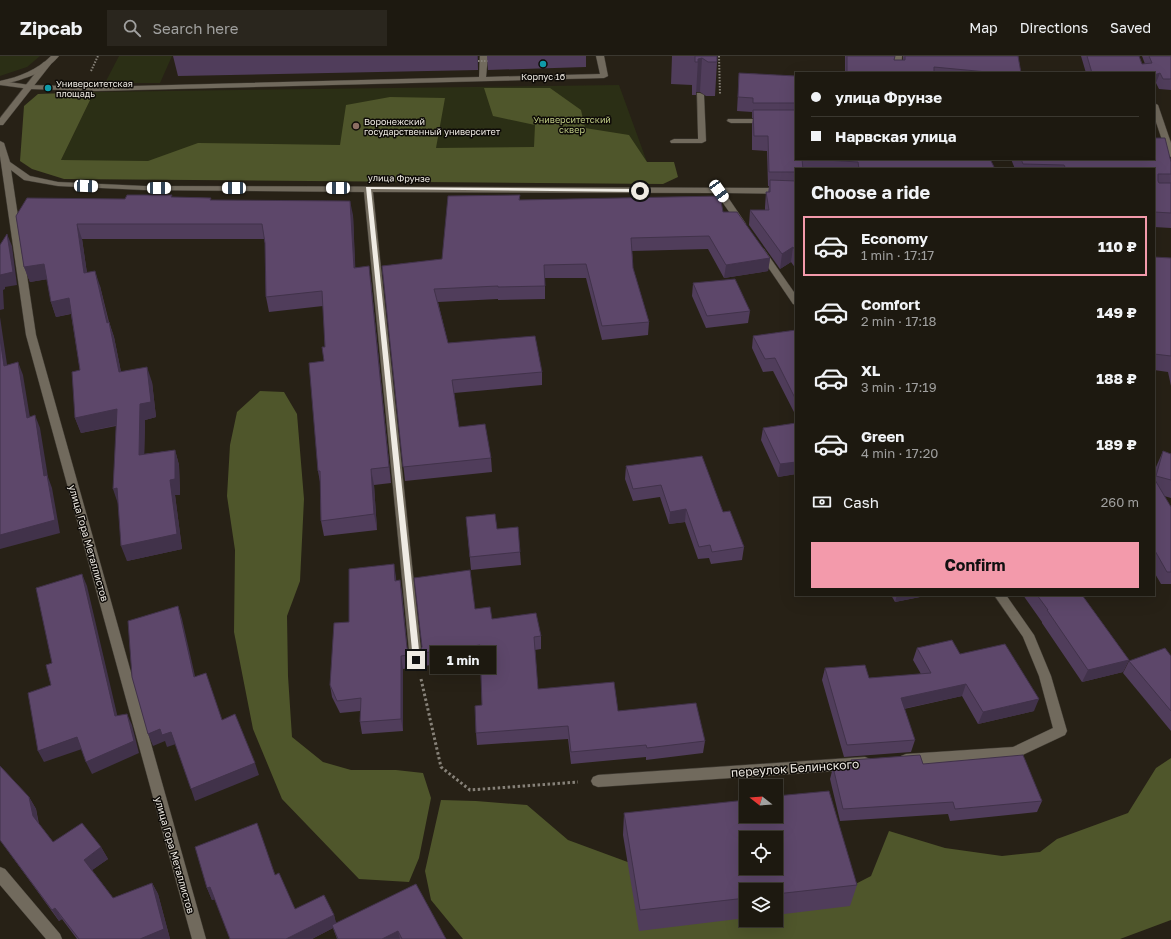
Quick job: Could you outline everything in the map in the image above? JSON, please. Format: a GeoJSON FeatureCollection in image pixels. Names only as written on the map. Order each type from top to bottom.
{"type":"FeatureCollection","features":[{"type":"Feature","properties":{"kind":"street"},"geometry":{"type":"LineString","coordinates":[[0,123],[55,56]]}},
{"type":"Feature","properties":{"kind":"street"},"geometry":{"type":"LineString","coordinates":[[482,79],[484,56]]}},
{"type":"Feature","properties":{"kind":"street"},"geometry":{"type":"LineString","coordinates":[[1,83],[30,87],[96,89],[604,76],[600,56]]}},
{"type":"Feature","properties":{"kind":"street"},"geometry":{"type":"LineString","coordinates":[[897,72],[898,56]]}},
{"type":"Feature","properties":{"kind":"street"},"geometry":{"type":"LineString","coordinates":[[1,83],[20,78],[47,64]]}},
{"type":"Feature","properties":{"kind":"street"},"geometry":{"type":"LineString","coordinates":[[674,141],[702,141],[700,95]]}},
{"type":"Feature","properties":{"kind":"street"},"geometry":{"type":"LineString","coordinates":[[1155,108],[1171,155]]}},
{"type":"Feature","properties":{"kind":"street"},"geometry":{"type":"LineString","coordinates":[[730,121],[795,121]]}},
{"type":"Feature","properties":{"kind":"street","name":"улица Гора Металлистов"},"geometry":{"type":"LineString","coordinates":[[0,143],[6,163],[31,335],[199,939]]}},
{"type":"Feature","properties":{"kind":"street","name":"улица Фрунзе"},"geometry":{"type":"LineString","coordinates":[[6,163],[27,178],[58,184],[144,188],[795,191]]}},
{"type":"Feature","properties":{"kind":"street"},"geometry":{"type":"LineString","coordinates":[[368,188],[416,660]]}},
{"type":"Feature","properties":{"kind":"street"},"geometry":{"type":"LineString","coordinates":[[719,191],[746,230]]}},
{"type":"Feature","properties":{"kind":"street"},"geometry":{"type":"LineString","coordinates":[[755,243],[795,301]]}},
{"type":"Feature","properties":{"kind":"street"},"geometry":{"type":"LineString","coordinates":[[896,761],[1014,753],[1060,731],[1045,676],[1028,635],[1001,596]]}},
{"type":"Feature","properties":{"kind":"street","name":"переулок Белинского"},"geometry":{"type":"LineString","coordinates":[[598,781],[881,762]]}},
{"type":"Feature","properties":{"kind":"street"},"geometry":{"type":"LineString","coordinates":[[0,874],[55,939]]}},
{"type":"Feature","properties":{"kind":"path"},"geometry":{"type":"LineString","coordinates":[[719,56],[721,92]]}},
{"type":"Feature","properties":{"kind":"path"},"geometry":{"type":"LineString","coordinates":[[473,61],[494,61]]}},
{"type":"Feature","properties":{"kind":"path"},"geometry":{"type":"LineString","coordinates":[[416,660],[441,767],[470,790],[598,781]]}},
{"type":"Feature","properties":{"kind":"green space"},"geometry":{"type":"Polygon","coordinates":[[[0,56],[40,56],[27,67],[0,76],[0,56]]]}},
{"type":"Feature","properties":{"kind":"green space"},"geometry":{"type":"Polygon","coordinates":[[[119,56],[172,56],[160,83],[105,83],[119,56]]]}},
{"type":"Feature","properties":{"kind":"green space","name":"Университетский сквер"},"geometry":{"type":"Polygon","coordinates":[[[619,85],[647,162],[123,166],[61,160],[94,92],[619,85]]]}},
{"type":"Feature","properties":{"kind":"green space"},"geometry":{"type":"Polygon","coordinates":[[[484,88],[550,88],[581,110],[585,128],[629,135],[647,162],[674,162],[678,177],[663,184],[64,179],[32,169],[20,161],[24,106],[38,94],[94,92],[61,160],[148,161],[198,143],[340,145],[346,105],[390,97],[445,98],[436,148],[534,147],[535,125],[493,116],[484,88]]]}},
{"type":"Feature","properties":{"kind":"green space"},"geometry":{"type":"Polygon","coordinates":[[[260,391],[284,392],[297,414],[304,499],[300,581],[287,616],[288,676],[292,737],[323,762],[351,770],[396,770],[423,773],[431,798],[419,858],[409,882],[359,879],[282,799],[253,729],[234,632],[235,550],[227,496],[230,445],[237,412],[260,391]]]}},
{"type":"Feature","properties":{"kind":"green space"},"geometry":{"type":"Polygon","coordinates":[[[1171,758],[1171,920],[1120,939],[463,939],[431,900],[425,871],[441,800],[527,805],[568,840],[652,871],[753,883],[739,883],[739,927],[783,927],[783,886],[838,893],[871,876],[889,831],[945,848],[1002,856],[1040,852],[1057,839],[1128,813],[1156,768],[1171,758]]]}},
{"type":"Feature","properties":{"kind":"building"},"geometry":{"type":"Polygon","coordinates":[[[695,56],[717,56],[717,62],[708,62],[702,58],[698,59],[698,62],[695,62],[695,56]]]}},
{"type":"Feature","properties":{"kind":"building"},"geometry":{"type":"Polygon","coordinates":[[[847,56],[895,56],[894,60],[905,60],[905,56],[1018,56],[1021,72],[987,72],[934,67],[934,72],[847,72],[847,56]]]}},
{"type":"Feature","properties":{"kind":"building"},"geometry":{"type":"Polygon","coordinates":[[[1087,56],[1139,56],[1142,64],[1152,63],[1149,56],[1171,56],[1171,79],[1163,79],[1160,73],[1155,75],[1155,72],[1092,72],[1087,56]]]}},
{"type":"Feature","properties":{"kind":"building"},"geometry":{"type":"Polygon","coordinates":[[[739,73],[795,76],[795,103],[753,103],[753,98],[738,97],[739,73]]]}},
{"type":"Feature","properties":{"kind":"building"},"geometry":{"type":"Polygon","coordinates":[[[753,110],[795,110],[795,160],[802,160],[803,168],[795,168],[795,172],[769,172],[768,136],[754,136],[753,110]]]}},
{"type":"Feature","properties":{"kind":"building"},"geometry":{"type":"Polygon","coordinates":[[[1155,138],[1165,138],[1171,162],[1171,174],[1158,174],[1158,181],[1159,183],[1171,183],[1171,213],[1155,212],[1155,168],[1066,168],[1064,165],[1023,164],[1021,160],[1155,160],[1155,138]]]}},
{"type":"Feature","properties":{"kind":"building"},"geometry":{"type":"Polygon","coordinates":[[[825,160],[990,160],[994,168],[859,168],[858,162],[825,160]]]}},
{"type":"Feature","properties":{"kind":"building"},"geometry":{"type":"Polygon","coordinates":[[[770,180],[795,181],[795,250],[793,247],[782,254],[750,210],[769,210],[766,192],[770,192],[770,180]]]}},
{"type":"Feature","properties":{"kind":"building"},"geometry":{"type":"Polygon","coordinates":[[[127,195],[172,195],[171,197],[211,198],[210,200],[350,201],[354,268],[369,266],[389,467],[371,469],[374,514],[321,521],[320,471],[318,471],[309,363],[324,361],[322,347],[325,347],[322,291],[266,297],[265,243],[262,224],[77,224],[84,273],[95,271],[107,323],[109,322],[119,372],[147,367],[151,402],[140,404],[139,455],[175,450],[175,479],[170,480],[177,534],[121,546],[117,488],[113,489],[117,409],[75,418],[72,372],[80,370],[69,298],[51,302],[44,264],[24,267],[16,216],[27,198],[125,199],[127,195]]]}},
{"type":"Feature","properties":{"kind":"building"},"geometry":{"type":"Polygon","coordinates":[[[520,195],[519,200],[720,196],[723,212],[737,212],[770,258],[726,265],[709,236],[631,238],[633,268],[649,322],[602,326],[586,264],[544,265],[545,286],[498,286],[434,289],[448,343],[535,336],[542,372],[452,380],[459,427],[485,424],[491,458],[403,467],[382,266],[442,259],[448,196],[520,195]]]}},
{"type":"Feature","properties":{"kind":"building"},"geometry":{"type":"Polygon","coordinates":[[[7,234],[13,272],[0,275],[0,245],[7,234]]]}},
{"type":"Feature","properties":{"kind":"building"},"geometry":{"type":"Polygon","coordinates":[[[1155,257],[1171,258],[1171,356],[1155,354],[1155,257]]]}},
{"type":"Feature","properties":{"kind":"building"},"geometry":{"type":"Polygon","coordinates":[[[735,279],[750,311],[707,316],[693,283],[735,279]]]}},
{"type":"Feature","properties":{"kind":"building"},"geometry":{"type":"Polygon","coordinates":[[[795,330],[795,398],[775,358],[765,359],[753,336],[795,330]]]}},
{"type":"Feature","properties":{"kind":"building"},"geometry":{"type":"Polygon","coordinates":[[[0,338],[4,366],[18,362],[27,418],[35,415],[44,476],[47,475],[55,520],[0,535],[0,338]]]}},
{"type":"Feature","properties":{"kind":"building"},"geometry":{"type":"Polygon","coordinates":[[[795,423],[795,462],[780,464],[763,428],[795,423]]]}},
{"type":"Feature","properties":{"kind":"building"},"geometry":{"type":"Polygon","coordinates":[[[1163,451],[1171,454],[1171,480],[1156,476],[1163,451]]]}},
{"type":"Feature","properties":{"kind":"building"},"geometry":{"type":"Polygon","coordinates":[[[702,456],[723,512],[730,511],[744,547],[712,552],[710,545],[699,547],[686,509],[670,512],[661,485],[633,489],[626,466],[702,456]]]}},
{"type":"Feature","properties":{"kind":"building"},"geometry":{"type":"Polygon","coordinates":[[[1155,480],[1171,507],[1171,572],[1167,572],[1155,551],[1155,480]]]}},
{"type":"Feature","properties":{"kind":"building"},"geometry":{"type":"Polygon","coordinates":[[[495,514],[497,529],[518,527],[520,552],[470,557],[466,517],[495,514]]]}},
{"type":"Feature","properties":{"kind":"building"},"geometry":{"type":"Polygon","coordinates":[[[394,564],[395,581],[400,580],[407,648],[409,652],[414,654],[419,652],[422,647],[414,578],[470,570],[475,609],[490,607],[492,619],[536,613],[541,636],[534,637],[538,689],[614,682],[618,711],[696,703],[705,741],[647,748],[646,745],[571,752],[568,726],[476,733],[475,706],[482,705],[480,645],[401,656],[401,719],[360,722],[361,698],[337,701],[330,685],[334,623],[349,622],[349,569],[394,564]]]}},
{"type":"Feature","properties":{"kind":"building"},"geometry":{"type":"Polygon","coordinates":[[[82,574],[115,716],[127,714],[134,741],[86,762],[77,737],[38,751],[28,693],[51,685],[46,665],[52,663],[36,588],[82,574]]]}},
{"type":"Feature","properties":{"kind":"building"},"geometry":{"type":"Polygon","coordinates":[[[1038,596],[1083,596],[1129,660],[1088,670],[1038,596]]]}},
{"type":"Feature","properties":{"kind":"building"},"geometry":{"type":"Polygon","coordinates":[[[178,606],[194,677],[206,673],[222,720],[235,714],[255,763],[191,789],[171,732],[162,735],[160,729],[148,734],[132,677],[128,621],[178,606]]]}},
{"type":"Feature","properties":{"kind":"building"},"geometry":{"type":"Polygon","coordinates":[[[952,640],[960,654],[1005,644],[1039,699],[983,712],[966,684],[901,698],[915,740],[847,745],[825,668],[865,665],[869,678],[931,673],[917,648],[952,640]]]}},
{"type":"Feature","properties":{"kind":"building"},"geometry":{"type":"Polygon","coordinates":[[[1165,648],[1171,656],[1171,711],[1129,661],[1165,648]]]}},
{"type":"Feature","properties":{"kind":"building"},"geometry":{"type":"Polygon","coordinates":[[[920,755],[923,764],[1023,755],[1042,801],[955,809],[953,802],[843,809],[833,767],[853,766],[851,760],[920,755]]]}},
{"type":"Feature","properties":{"kind":"building"},"geometry":{"type":"Polygon","coordinates":[[[0,766],[29,797],[33,816],[53,842],[82,823],[101,847],[84,860],[113,898],[152,883],[164,929],[140,939],[79,939],[55,908],[52,910],[0,840],[0,766]]]}},
{"type":"Feature","properties":{"kind":"building"},"geometry":{"type":"Polygon","coordinates":[[[829,791],[857,885],[783,893],[783,883],[739,883],[739,899],[640,910],[624,813],[739,801],[739,823],[783,823],[783,795],[829,791]]]}},
{"type":"Feature","properties":{"kind":"building"},"geometry":{"type":"Polygon","coordinates":[[[257,823],[275,875],[279,873],[295,909],[324,895],[334,915],[286,939],[230,939],[210,887],[207,888],[195,847],[257,823]]]}},
{"type":"Feature","properties":{"kind":"building"},"geometry":{"type":"Polygon","coordinates":[[[416,884],[446,939],[402,939],[398,931],[382,939],[338,939],[332,925],[416,884]]]}},
{"type":"Feature","properties":{"kind":"place","name":"Корпус 1б"},"geometry":{"type":"Point","coordinates":[543,64]}},
{"type":"Feature","properties":{"kind":"place","name":"Университетская площадь"},"geometry":{"type":"Point","coordinates":[48,88]}},
{"type":"Feature","properties":{"kind":"place","name":"Воронежский государственный университет"},"geometry":{"type":"Point","coordinates":[356,126]}},
{"type":"Feature","properties":{"kind":"route"},"geometry":{"type":"LineString","coordinates":[[416,660],[368,188],[640,191]]}}]}
